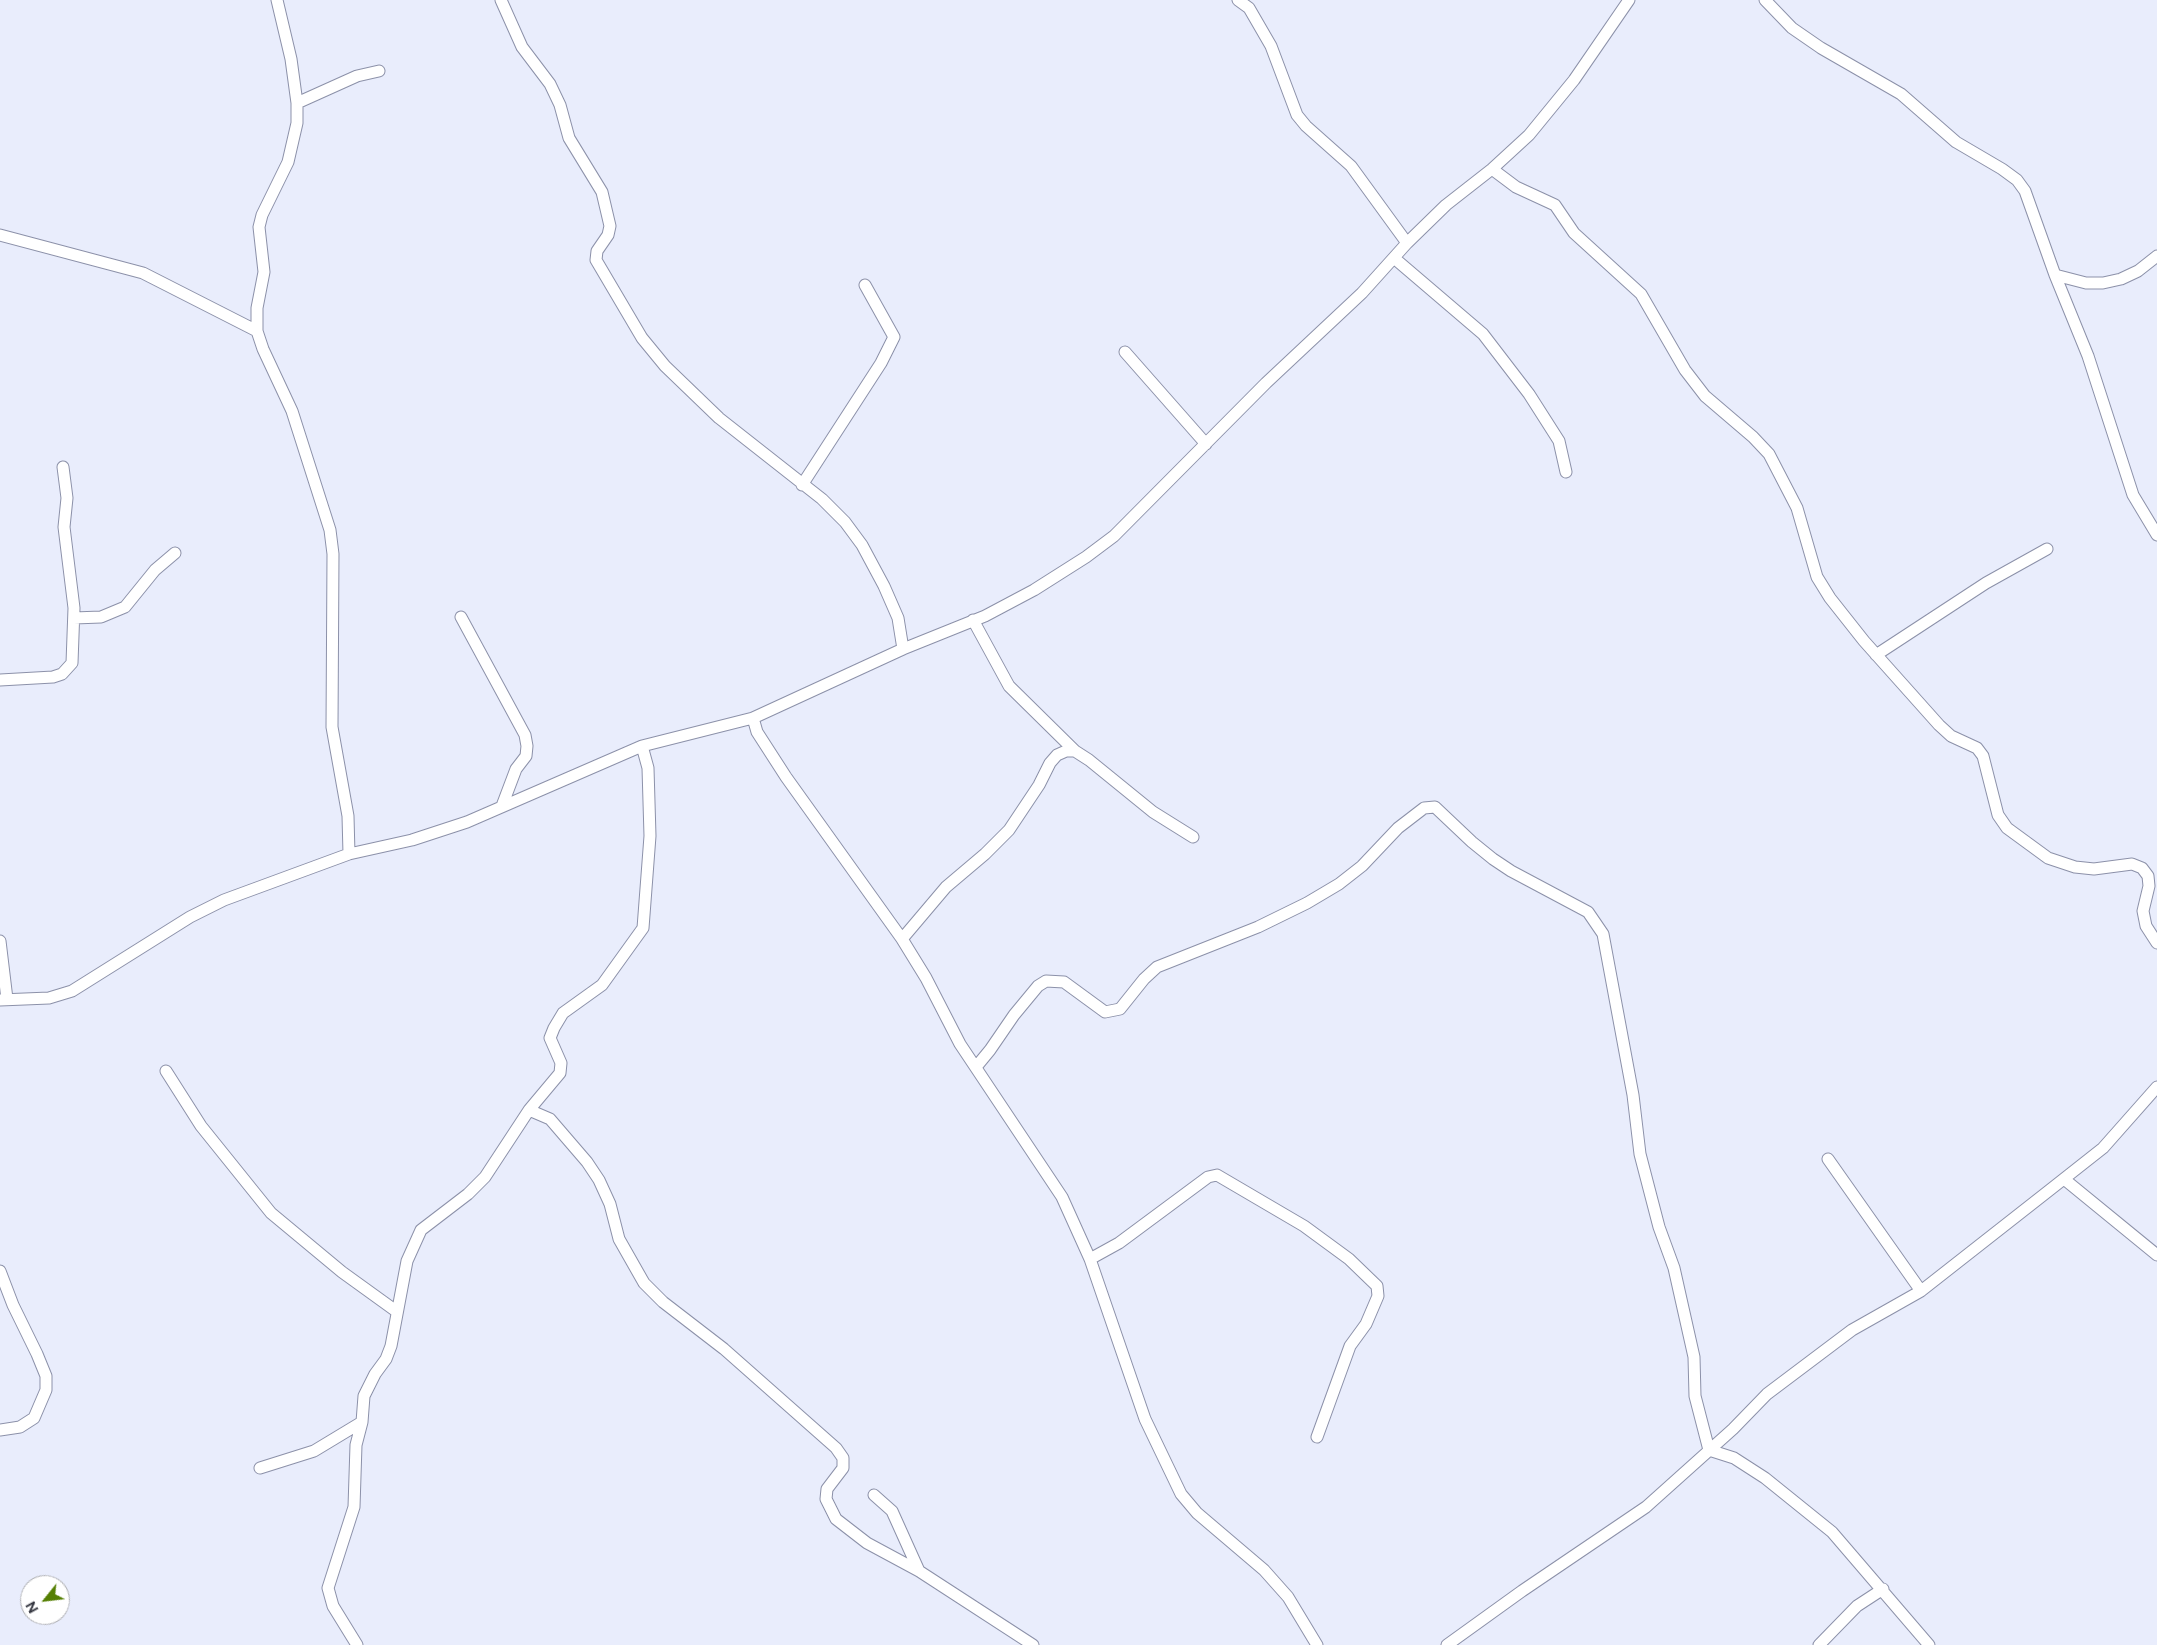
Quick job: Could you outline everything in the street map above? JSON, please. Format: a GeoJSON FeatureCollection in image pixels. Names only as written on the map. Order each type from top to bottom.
{"type":"FeatureCollection","features":[{"type":"Feature","properties":{"kind":"street"},"geometry":{"type":"LineString","coordinates":[[277,0],[290,59],[297,103],[294,143],[283,175],[262,215],[260,227],[264,272],[257,308],[257,331],[263,349],[292,411],[330,530],[333,554],[332,727],[348,816],[350,854]]}},
{"type":"Feature","properties":{"kind":"street"},"geometry":{"type":"LineString","coordinates":[[501,0],[522,47],[550,84],[560,105],[569,138],[602,192],[610,226],[608,235],[597,251],[596,260],[642,338],[665,366],[701,402],[749,444],[822,499],[845,522],[862,545],[898,618],[904,649]]}},
{"type":"Feature","properties":{"kind":"street"},"geometry":{"type":"LineString","coordinates":[[1238,0],[1249,8],[1271,46],[1297,115],[1306,126],[1351,166],[1407,243]]}},
{"type":"Feature","properties":{"kind":"street"},"geometry":{"type":"LineString","coordinates":[[0,941],[4,999],[49,998],[72,991],[190,918],[224,900],[350,854],[412,840],[467,822],[642,746],[753,718],[904,649],[973,620],[1034,590],[1093,552],[1114,536],[1266,384],[1362,293],[1407,243],[1446,205],[1492,169],[1529,135],[1574,80],[1629,0]]}},
{"type":"Feature","properties":{"kind":"street"},"geometry":{"type":"LineString","coordinates":[[1765,0],[1792,28],[1821,48],[1901,94],[1956,142],[2018,180],[2025,191],[2055,275],[2088,356],[2133,495],[2157,535]]}},
{"type":"Feature","properties":{"kind":"street"},"geometry":{"type":"LineString","coordinates":[[297,103],[357,76],[379,71]]}},
{"type":"Feature","properties":{"kind":"street"},"geometry":{"type":"LineString","coordinates":[[1492,169],[1516,187],[1555,204],[1574,233],[1641,294],[1686,370],[1705,396],[1753,437],[1769,454],[1797,508],[1817,576],[1845,619],[1939,725],[1951,736],[1977,748],[1983,756],[1998,816],[2006,828],[2028,846],[2048,858],[2075,867],[2094,869],[2132,864],[2142,868],[2148,876],[2149,886],[2143,912],[2146,926],[2157,943]]}},
{"type":"Feature","properties":{"kind":"street"},"geometry":{"type":"LineString","coordinates":[[0,235],[143,273],[257,331]]}},
{"type":"Feature","properties":{"kind":"street"},"geometry":{"type":"LineString","coordinates":[[2055,275],[2086,283],[2103,283],[2121,279],[2138,271],[2157,256]]}},
{"type":"Feature","properties":{"kind":"street"},"geometry":{"type":"LineString","coordinates":[[1394,258],[1483,334],[1529,394],[1559,441],[1566,472]]}},
{"type":"Feature","properties":{"kind":"street"},"geometry":{"type":"LineString","coordinates":[[802,485],[881,363],[894,337],[864,285]]}},
{"type":"Feature","properties":{"kind":"street"},"geometry":{"type":"LineString","coordinates":[[1125,352],[1206,444]]}},
{"type":"Feature","properties":{"kind":"street"},"geometry":{"type":"LineString","coordinates":[[0,680],[53,677],[68,670],[72,663],[73,587],[64,527],[67,498],[63,467]]}},
{"type":"Feature","properties":{"kind":"street"},"geometry":{"type":"LineString","coordinates":[[1876,655],[1986,583],[2048,549]]}},
{"type":"Feature","properties":{"kind":"street"},"geometry":{"type":"LineString","coordinates":[[74,618],[101,617],[125,606],[155,570],[175,553]]}},
{"type":"Feature","properties":{"kind":"street"},"geometry":{"type":"LineString","coordinates":[[461,617],[525,735],[526,756],[516,769],[502,806]]}},
{"type":"Feature","properties":{"kind":"street"},"geometry":{"type":"LineString","coordinates":[[973,620],[1009,686],[1075,751],[1153,812],[1193,837]]}},
{"type":"Feature","properties":{"kind":"street"},"geometry":{"type":"LineString","coordinates":[[753,718],[757,732],[786,777],[902,940],[926,978],[960,1044],[1062,1197],[1090,1259],[1145,1418],[1181,1494],[1197,1513],[1270,1576],[1288,1596],[1317,1645]]}},
{"type":"Feature","properties":{"kind":"street"},"geometry":{"type":"LineString","coordinates":[[357,1645],[333,1606],[328,1588],[354,1507],[356,1445],[362,1422],[364,1396],[388,1353],[407,1262],[421,1230],[468,1194],[485,1177],[529,1110],[560,1073],[561,1063],[550,1038],[554,1028],[564,1014],[602,985],[643,928],[650,836],[648,768],[642,746]]}},
{"type":"Feature","properties":{"kind":"street"},"geometry":{"type":"LineString","coordinates":[[902,940],[946,887],[985,854],[1009,830],[1058,755],[1066,750],[1075,751]]}},
{"type":"Feature","properties":{"kind":"street"},"geometry":{"type":"LineString","coordinates":[[976,1067],[1014,1015],[1038,986],[1046,981],[1064,982],[1105,1012],[1120,1009],[1144,979],[1157,967],[1258,927],[1306,903],[1338,884],[1362,866],[1405,823],[1424,808],[1435,807],[1472,842],[1511,871],[1588,912],[1603,934],[1633,1096],[1640,1154],[1658,1227],[1674,1268],[1694,1357],[1695,1396],[1709,1450]]}},
{"type":"Feature","properties":{"kind":"street"},"geometry":{"type":"LineString","coordinates":[[166,1071],[201,1126],[271,1213],[342,1272],[396,1311]]}},
{"type":"Feature","properties":{"kind":"street"},"geometry":{"type":"LineString","coordinates":[[1447,1645],[1522,1591],[1646,1507],[1767,1394],[1860,1326],[1921,1291],[2064,1179],[2103,1148],[2157,1087]]}},
{"type":"Feature","properties":{"kind":"street"},"geometry":{"type":"LineString","coordinates":[[529,1110],[550,1119],[591,1168],[610,1204],[619,1239],[644,1283],[663,1302],[724,1349],[836,1448],[843,1458],[843,1468],[827,1489],[826,1499],[836,1519],[867,1543],[919,1571],[1033,1645]]}},
{"type":"Feature","properties":{"kind":"street"},"geometry":{"type":"LineString","coordinates":[[1828,1159],[1921,1291]]}},
{"type":"Feature","properties":{"kind":"street"},"geometry":{"type":"LineString","coordinates":[[1090,1259],[1119,1243],[1208,1177],[1217,1176],[1304,1226],[1350,1259],[1377,1286],[1378,1296],[1366,1324],[1346,1355],[1316,1437]]}},
{"type":"Feature","properties":{"kind":"street"},"geometry":{"type":"LineString","coordinates":[[2064,1179],[2157,1255]]}},
{"type":"Feature","properties":{"kind":"street"},"geometry":{"type":"LineString","coordinates":[[0,1271],[13,1305],[46,1376],[46,1390],[34,1418],[20,1427],[0,1430]]}},
{"type":"Feature","properties":{"kind":"street"},"geometry":{"type":"LineString","coordinates":[[260,1468],[314,1451],[362,1422]]}},
{"type":"Feature","properties":{"kind":"street"},"geometry":{"type":"LineString","coordinates":[[1709,1450],[1734,1458],[1794,1500],[1832,1532],[1929,1645]]}},
{"type":"Feature","properties":{"kind":"street"},"geometry":{"type":"LineString","coordinates":[[874,1495],[892,1511],[919,1571]]}},
{"type":"Feature","properties":{"kind":"street"},"geometry":{"type":"LineString","coordinates":[[1819,1645],[1857,1606],[1882,1589]]}}]}
